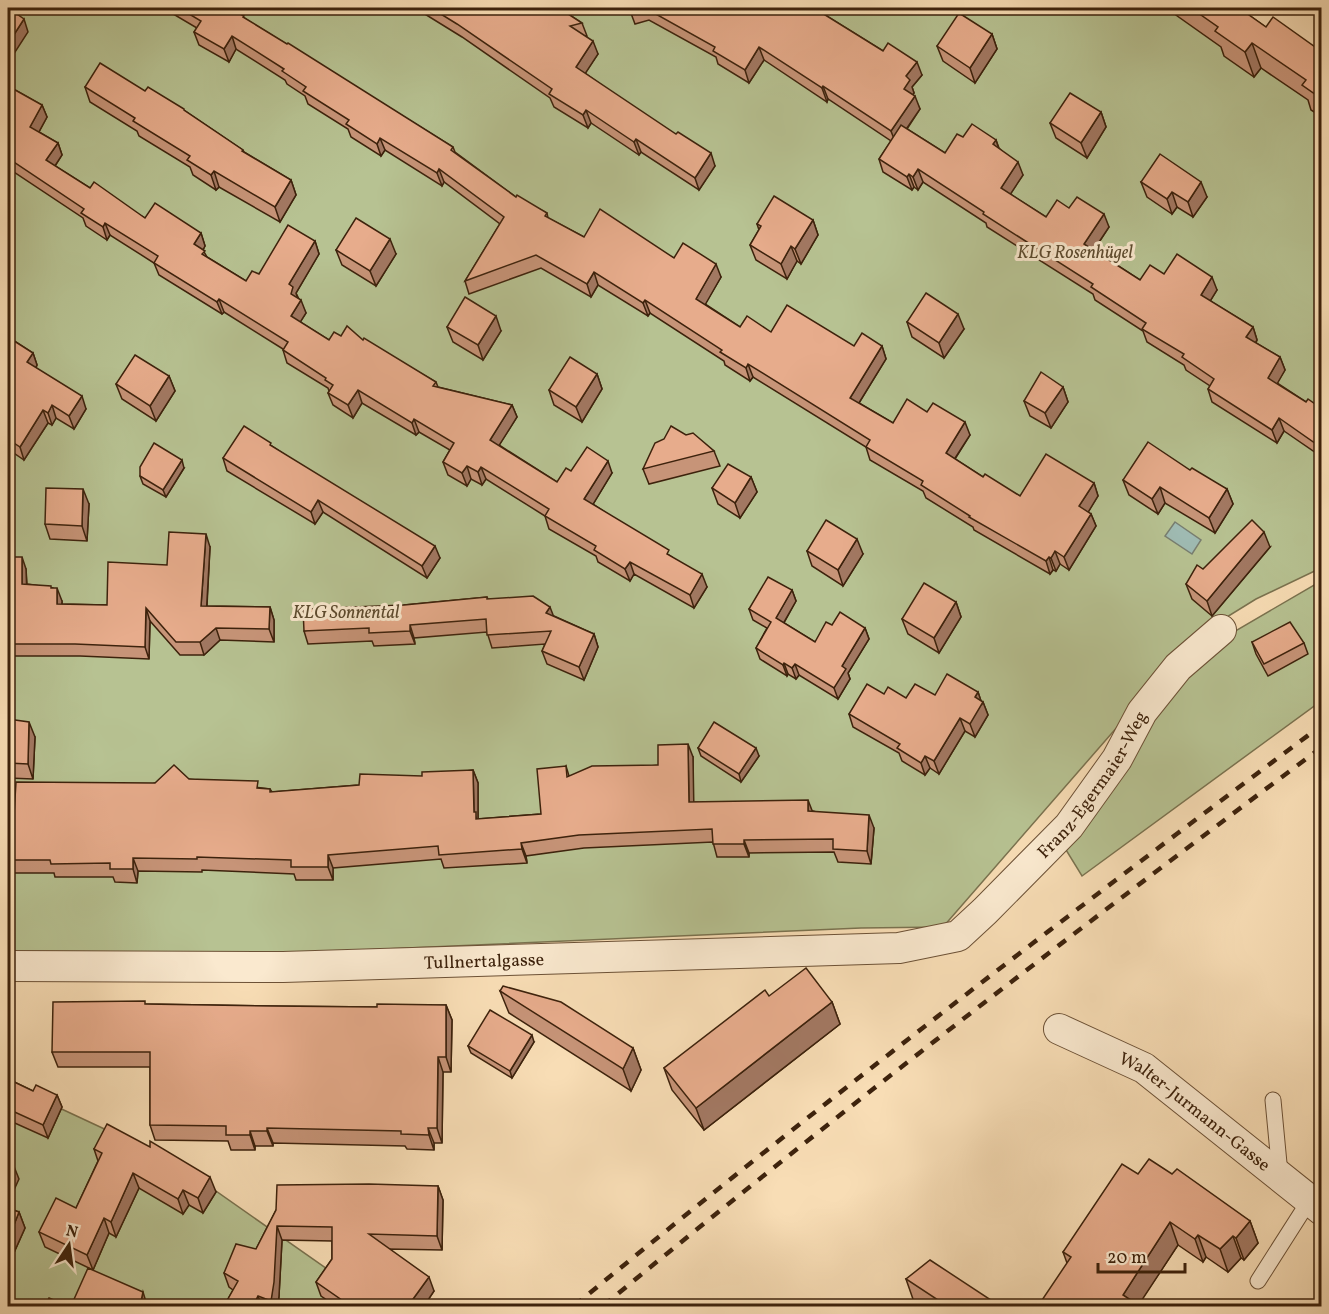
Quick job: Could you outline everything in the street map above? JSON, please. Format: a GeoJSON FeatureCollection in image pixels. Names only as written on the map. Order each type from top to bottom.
{"type":"FeatureCollection","features":[{"type":"Feature","properties":{"kind":"street","name":"Franz-Egermaier-Weg"},"geometry":{"type":"LineString","coordinates":[[958,936],[986,911],[1069,826],[1117,759],[1142,712],[1178,667],[1221,630]]}},
{"type":"Feature","properties":{"kind":"street","name":"Tullnertalgasse"},"geometry":{"type":"LineString","coordinates":[[8,966],[283,968],[898,948],[958,936]]}},
{"type":"Feature","properties":{"kind":"street","name":"Walter-Jurmann-Gasse"},"geometry":{"type":"LineString","coordinates":[[1059,1029],[1144,1068],[1316,1205]]}},
{"type":"Feature","properties":{"kind":"lane"},"geometry":{"type":"LineString","coordinates":[[1273,1100],[1280,1177]]}},
{"type":"Feature","properties":{"kind":"lane"},"geometry":{"type":"LineString","coordinates":[[1258,1281],[1316,1205]]}},
{"type":"Feature","properties":{"kind":"green space"},"geometry":{"type":"Polygon","coordinates":[[[8,8],[1230,8],[1321,72],[1321,568],[1256,599],[1214,625],[1206,625],[943,927],[861,928],[293,953],[8,951],[8,8]]]}},
{"type":"Feature","properties":{"kind":"green space"},"geometry":{"type":"Polygon","coordinates":[[[1321,581],[1321,701],[1082,876],[1063,845],[1154,711],[1213,644],[1321,581]]]}},
{"type":"Feature","properties":{"kind":"green space"},"geometry":{"type":"Polygon","coordinates":[[[8,1084],[173,1161],[380,1306],[8,1306],[8,1084]]]}},
{"type":"Feature","properties":{"kind":"water"},"geometry":{"type":"Polygon","coordinates":[[[1175,522],[1201,540],[1192,554],[1165,536],[1175,522]]]}},
{"type":"Feature","properties":{"kind":"building"},"geometry":{"type":"Polygon","coordinates":[[[8,8],[24,19],[8,44],[8,8]]]}},
{"type":"Feature","properties":{"kind":"building"},"geometry":{"type":"Polygon","coordinates":[[[179,8],[228,8],[244,16],[453,147],[451,150],[516,197],[517,195],[547,213],[545,216],[584,237],[600,209],[674,258],[683,243],[716,264],[696,299],[740,327],[747,316],[771,332],[787,305],[854,346],[862,333],[882,346],[850,398],[893,423],[907,399],[927,412],[933,403],[965,422],[946,453],[983,477],[985,474],[1020,496],[1046,454],[1094,483],[1079,506],[1091,514],[1064,557],[1055,551],[1046,561],[969,517],[921,485],[923,481],[866,447],[870,440],[748,364],[746,368],[645,300],[643,303],[594,272],[587,284],[536,255],[465,281],[504,217],[439,169],[437,173],[380,138],[377,144],[346,124],[349,120],[303,91],[306,87],[282,71],[284,69],[232,36],[224,49],[194,32],[201,21],[179,8]]]}},
{"type":"Feature","properties":{"kind":"building"},"geometry":{"type":"Polygon","coordinates":[[[431,8],[559,8],[582,23],[570,26],[593,41],[576,67],[676,134],[678,132],[711,153],[695,178],[636,139],[634,142],[586,110],[583,115],[549,94],[552,89],[431,8]]]}},
{"type":"Feature","properties":{"kind":"building"},"geometry":{"type":"Polygon","coordinates":[[[645,8],[814,8],[883,51],[888,43],[917,62],[906,76],[910,80],[904,89],[915,96],[891,131],[759,47],[745,70],[713,51],[715,47],[645,8]]]}},
{"type":"Feature","properties":{"kind":"building"},"geometry":{"type":"Polygon","coordinates":[[[1191,8],[1239,8],[1266,27],[1273,17],[1322,52],[1322,99],[1302,85],[1306,80],[1252,43],[1245,52],[1215,31],[1218,27],[1191,8]]]}},
{"type":"Feature","properties":{"kind":"building"},"geometry":{"type":"Polygon","coordinates":[[[959,13],[992,34],[970,68],[937,46],[959,13]]]}},
{"type":"Feature","properties":{"kind":"building"},"geometry":{"type":"Polygon","coordinates":[[[100,63],[145,91],[148,87],[184,109],[242,151],[291,180],[275,207],[214,171],[211,175],[187,160],[190,156],[133,121],[135,118],[85,87],[100,63]]]}},
{"type":"Feature","properties":{"kind":"building"},"geometry":{"type":"Polygon","coordinates":[[[8,86],[42,105],[30,127],[58,143],[46,160],[90,188],[94,182],[145,218],[155,203],[201,233],[194,244],[205,251],[202,254],[246,281],[252,271],[259,274],[288,225],[315,241],[289,284],[293,287],[291,294],[301,300],[291,316],[329,340],[334,332],[341,336],[347,326],[363,340],[364,338],[436,382],[433,386],[512,405],[490,440],[557,482],[566,468],[571,471],[587,447],[608,461],[584,499],[669,550],[667,554],[702,574],[690,595],[630,562],[625,569],[594,550],[596,546],[545,516],[549,509],[481,467],[478,472],[467,466],[462,473],[443,462],[454,443],[414,419],[412,423],[358,390],[348,405],[328,393],[333,385],[325,380],[326,378],[283,350],[288,342],[219,299],[217,302],[154,263],[158,256],[105,223],[103,227],[81,213],[84,209],[8,158],[8,86]]]}},
{"type":"Feature","properties":{"kind":"building"},"geometry":{"type":"Polygon","coordinates":[[[1070,93],[1101,112],[1081,143],[1050,123],[1070,93]]]}},
{"type":"Feature","properties":{"kind":"building"},"geometry":{"type":"Polygon","coordinates":[[[972,124],[996,140],[993,144],[1018,162],[1001,188],[1046,217],[1057,200],[1069,208],[1077,197],[1104,214],[1084,244],[1140,280],[1150,265],[1164,274],[1177,254],[1212,277],[1201,295],[1253,327],[1246,337],[1280,357],[1268,378],[1306,402],[1308,399],[1322,409],[1322,448],[1279,418],[1272,430],[1208,389],[1214,379],[1182,357],[1184,354],[1142,329],[1146,323],[1091,287],[1093,284],[983,214],[984,212],[918,169],[913,177],[909,174],[907,177],[879,159],[901,125],[945,153],[957,134],[963,137],[972,124]]]}},
{"type":"Feature","properties":{"kind":"building"},"geometry":{"type":"Polygon","coordinates":[[[1160,154],[1201,182],[1188,202],[1172,192],[1167,199],[1141,182],[1160,154]]]}},
{"type":"Feature","properties":{"kind":"building"},"geometry":{"type":"Polygon","coordinates":[[[774,196],[813,220],[795,249],[791,246],[781,264],[750,245],[761,226],[757,224],[774,196]]]}},
{"type":"Feature","properties":{"kind":"building"},"geometry":{"type":"Polygon","coordinates":[[[356,218],[390,239],[370,271],[336,250],[356,218]]]}},
{"type":"Feature","properties":{"kind":"building"},"geometry":{"type":"Polygon","coordinates":[[[926,293],[958,314],[939,343],[907,322],[926,293]]]}},
{"type":"Feature","properties":{"kind":"building"},"geometry":{"type":"Polygon","coordinates":[[[465,297],[496,316],[478,345],[447,327],[465,297]]]}},
{"type":"Feature","properties":{"kind":"building"},"geometry":{"type":"Polygon","coordinates":[[[8,337],[33,353],[27,362],[82,396],[69,416],[52,405],[48,413],[43,410],[20,447],[8,439],[8,337]]]}},
{"type":"Feature","properties":{"kind":"building"},"geometry":{"type":"Polygon","coordinates":[[[135,355],[169,376],[150,406],[116,384],[135,355]]]}},
{"type":"Feature","properties":{"kind":"building"},"geometry":{"type":"Polygon","coordinates":[[[570,357],[597,374],[576,407],[549,390],[570,357]]]}},
{"type":"Feature","properties":{"kind":"building"},"geometry":{"type":"Polygon","coordinates":[[[1041,372],[1063,387],[1045,413],[1024,401],[1041,372]]]}},
{"type":"Feature","properties":{"kind":"building"},"geometry":{"type":"Polygon","coordinates":[[[244,426],[271,443],[270,445],[435,546],[422,566],[318,500],[311,512],[223,458],[244,426]]]}},
{"type":"Feature","properties":{"kind":"building"},"geometry":{"type":"Polygon","coordinates":[[[671,426],[686,435],[693,433],[714,451],[643,469],[655,443],[664,439],[671,426]]]}},
{"type":"Feature","properties":{"kind":"building"},"geometry":{"type":"Polygon","coordinates":[[[1148,442],[1190,470],[1192,468],[1227,489],[1209,518],[1160,487],[1152,499],[1123,480],[1148,442]]]}},
{"type":"Feature","properties":{"kind":"building"},"geometry":{"type":"Polygon","coordinates":[[[154,443],[182,460],[163,490],[140,476],[140,467],[154,443]]]}},
{"type":"Feature","properties":{"kind":"building"},"geometry":{"type":"Polygon","coordinates":[[[728,464],[751,477],[735,503],[712,488],[728,464]]]}},
{"type":"Feature","properties":{"kind":"building"},"geometry":{"type":"Polygon","coordinates":[[[46,488],[83,489],[82,526],[45,524],[46,488]]]}},
{"type":"Feature","properties":{"kind":"building"},"geometry":{"type":"Polygon","coordinates":[[[826,520],[857,539],[838,570],[807,551],[826,520]]]}},
{"type":"Feature","properties":{"kind":"building"},"geometry":{"type":"Polygon","coordinates":[[[1252,520],[1264,532],[1207,601],[1186,584],[1197,565],[1203,569],[1252,520]]]}},
{"type":"Feature","properties":{"kind":"building"},"geometry":{"type":"Polygon","coordinates":[[[169,532],[206,534],[201,606],[270,607],[269,629],[216,628],[200,642],[176,642],[146,608],[145,647],[8,644],[8,557],[22,557],[22,584],[57,588],[57,604],[107,605],[108,562],[167,565],[169,532]]]}},
{"type":"Feature","properties":{"kind":"building"},"geometry":{"type":"Polygon","coordinates":[[[768,577],[792,590],[776,618],[815,642],[826,622],[832,625],[840,612],[865,628],[842,666],[846,669],[834,688],[795,664],[792,668],[784,663],[783,665],[756,648],[771,622],[749,609],[768,577]]]}},
{"type":"Feature","properties":{"kind":"building"},"geometry":{"type":"Polygon","coordinates":[[[924,583],[956,602],[934,638],[902,619],[924,583]]]}},
{"type":"Feature","properties":{"kind":"building"},"geometry":{"type":"Polygon","coordinates":[[[533,596],[550,607],[546,613],[594,634],[579,667],[542,651],[551,631],[487,635],[486,619],[410,625],[410,631],[369,633],[369,628],[304,631],[303,609],[533,596]]]}},
{"type":"Feature","properties":{"kind":"building"},"geometry":{"type":"Polygon","coordinates":[[[1290,622],[1304,643],[1264,664],[1252,642],[1290,622]]]}},
{"type":"Feature","properties":{"kind":"building"},"geometry":{"type":"Polygon","coordinates":[[[947,674],[978,692],[975,697],[983,702],[970,724],[960,718],[934,761],[925,756],[921,763],[897,748],[900,744],[849,714],[867,684],[884,694],[888,687],[906,698],[915,684],[935,695],[947,674]]]}},
{"type":"Feature","properties":{"kind":"building"},"geometry":{"type":"Polygon","coordinates":[[[8,719],[29,722],[28,764],[8,763],[8,719]]]}},
{"type":"Feature","properties":{"kind":"building"},"geometry":{"type":"Polygon","coordinates":[[[714,722],[756,748],[739,774],[698,748],[714,722]]]}},
{"type":"Feature","properties":{"kind":"building"},"geometry":{"type":"Polygon","coordinates":[[[688,744],[689,802],[808,800],[808,811],[869,815],[867,851],[833,849],[833,839],[744,840],[744,844],[713,844],[712,829],[579,835],[521,843],[522,849],[439,855],[438,846],[328,855],[328,867],[291,867],[291,860],[197,857],[197,859],[133,858],[133,869],[110,869],[110,863],[51,864],[50,860],[8,860],[8,830],[13,831],[16,782],[155,783],[174,765],[189,779],[258,781],[257,788],[270,789],[270,792],[359,785],[360,774],[422,776],[422,772],[473,770],[476,819],[541,814],[537,769],[566,766],[567,777],[592,766],[658,765],[658,745],[688,744]]]}},
{"type":"Feature","properties":{"kind":"building"},"geometry":{"type":"Polygon","coordinates":[[[806,968],[832,1002],[696,1108],[664,1068],[765,990],[769,996],[806,968]]]}},
{"type":"Feature","properties":{"kind":"building"},"geometry":{"type":"Polygon","coordinates":[[[503,986],[561,1002],[633,1048],[623,1069],[500,991],[503,986]]]}},
{"type":"Feature","properties":{"kind":"building"},"geometry":{"type":"Polygon","coordinates":[[[145,1001],[145,1004],[271,1006],[446,1005],[446,1057],[438,1057],[437,1128],[428,1128],[429,1135],[401,1134],[401,1131],[267,1128],[267,1131],[250,1131],[250,1135],[226,1135],[226,1126],[150,1125],[150,1052],[52,1052],[53,1002],[145,1001]]]}},
{"type":"Feature","properties":{"kind":"building"},"geometry":{"type":"Polygon","coordinates":[[[490,1010],[532,1035],[510,1071],[468,1046],[490,1010]]]}},
{"type":"Feature","properties":{"kind":"building"},"geometry":{"type":"Polygon","coordinates":[[[8,1079],[33,1091],[36,1085],[57,1095],[43,1125],[8,1109],[8,1079]]]}},
{"type":"Feature","properties":{"kind":"building"},"geometry":{"type":"Polygon","coordinates":[[[107,1124],[150,1147],[150,1141],[210,1177],[198,1198],[183,1190],[178,1199],[133,1173],[111,1222],[104,1218],[87,1255],[39,1232],[56,1198],[76,1208],[102,1153],[94,1149],[107,1124]]]}},
{"type":"Feature","properties":{"kind":"building"},"geometry":{"type":"Polygon","coordinates":[[[1149,1159],[1172,1174],[1177,1169],[1250,1221],[1236,1238],[1233,1236],[1220,1249],[1198,1235],[1195,1239],[1170,1222],[1123,1295],[1140,1306],[1038,1306],[1071,1257],[1063,1252],[1122,1164],[1138,1174],[1149,1159]]]}},
{"type":"Feature","properties":{"kind":"building"},"geometry":{"type":"Polygon","coordinates":[[[8,1161],[13,1164],[8,1177],[8,1161]]]}},
{"type":"Feature","properties":{"kind":"building"},"geometry":{"type":"Polygon","coordinates":[[[277,1185],[438,1186],[437,1236],[369,1234],[429,1277],[408,1306],[344,1306],[346,1303],[316,1282],[332,1259],[332,1227],[277,1226],[271,1301],[258,1296],[253,1306],[224,1306],[238,1281],[224,1273],[236,1244],[256,1249],[276,1210],[277,1185]]]}},
{"type":"Feature","properties":{"kind":"building"},"geometry":{"type":"Polygon","coordinates":[[[8,1208],[19,1212],[8,1240],[8,1208]]]}},
{"type":"Feature","properties":{"kind":"building"},"geometry":{"type":"Polygon","coordinates":[[[930,1260],[1000,1306],[947,1306],[906,1279],[930,1260]]]}},
{"type":"Feature","properties":{"kind":"building"},"geometry":{"type":"Polygon","coordinates":[[[88,1268],[143,1292],[140,1306],[71,1306],[88,1268]]]}},
{"type":"Feature","properties":{"kind":"building"},"geometry":{"type":"Polygon","coordinates":[[[49,1298],[68,1306],[45,1306],[49,1298]]]}},
{"type":"Feature","properties":{"kind":"railway"},"geometry":{"type":"LineString","coordinates":[[574,1306],[758,1157],[945,1011],[1322,725]]}},
{"type":"Feature","properties":{"kind":"railway"},"geometry":{"type":"LineString","coordinates":[[603,1306],[959,1022],[1322,747]]}},
{"type":"Feature","properties":{"kind":"park label","name":"KLG Rosenhügel"},"geometry":{"type":"Point","coordinates":[1075,252]}},
{"type":"Feature","properties":{"kind":"park label","name":"KLG Sonnental"},"geometry":{"type":"Point","coordinates":[346,612]}}]}
